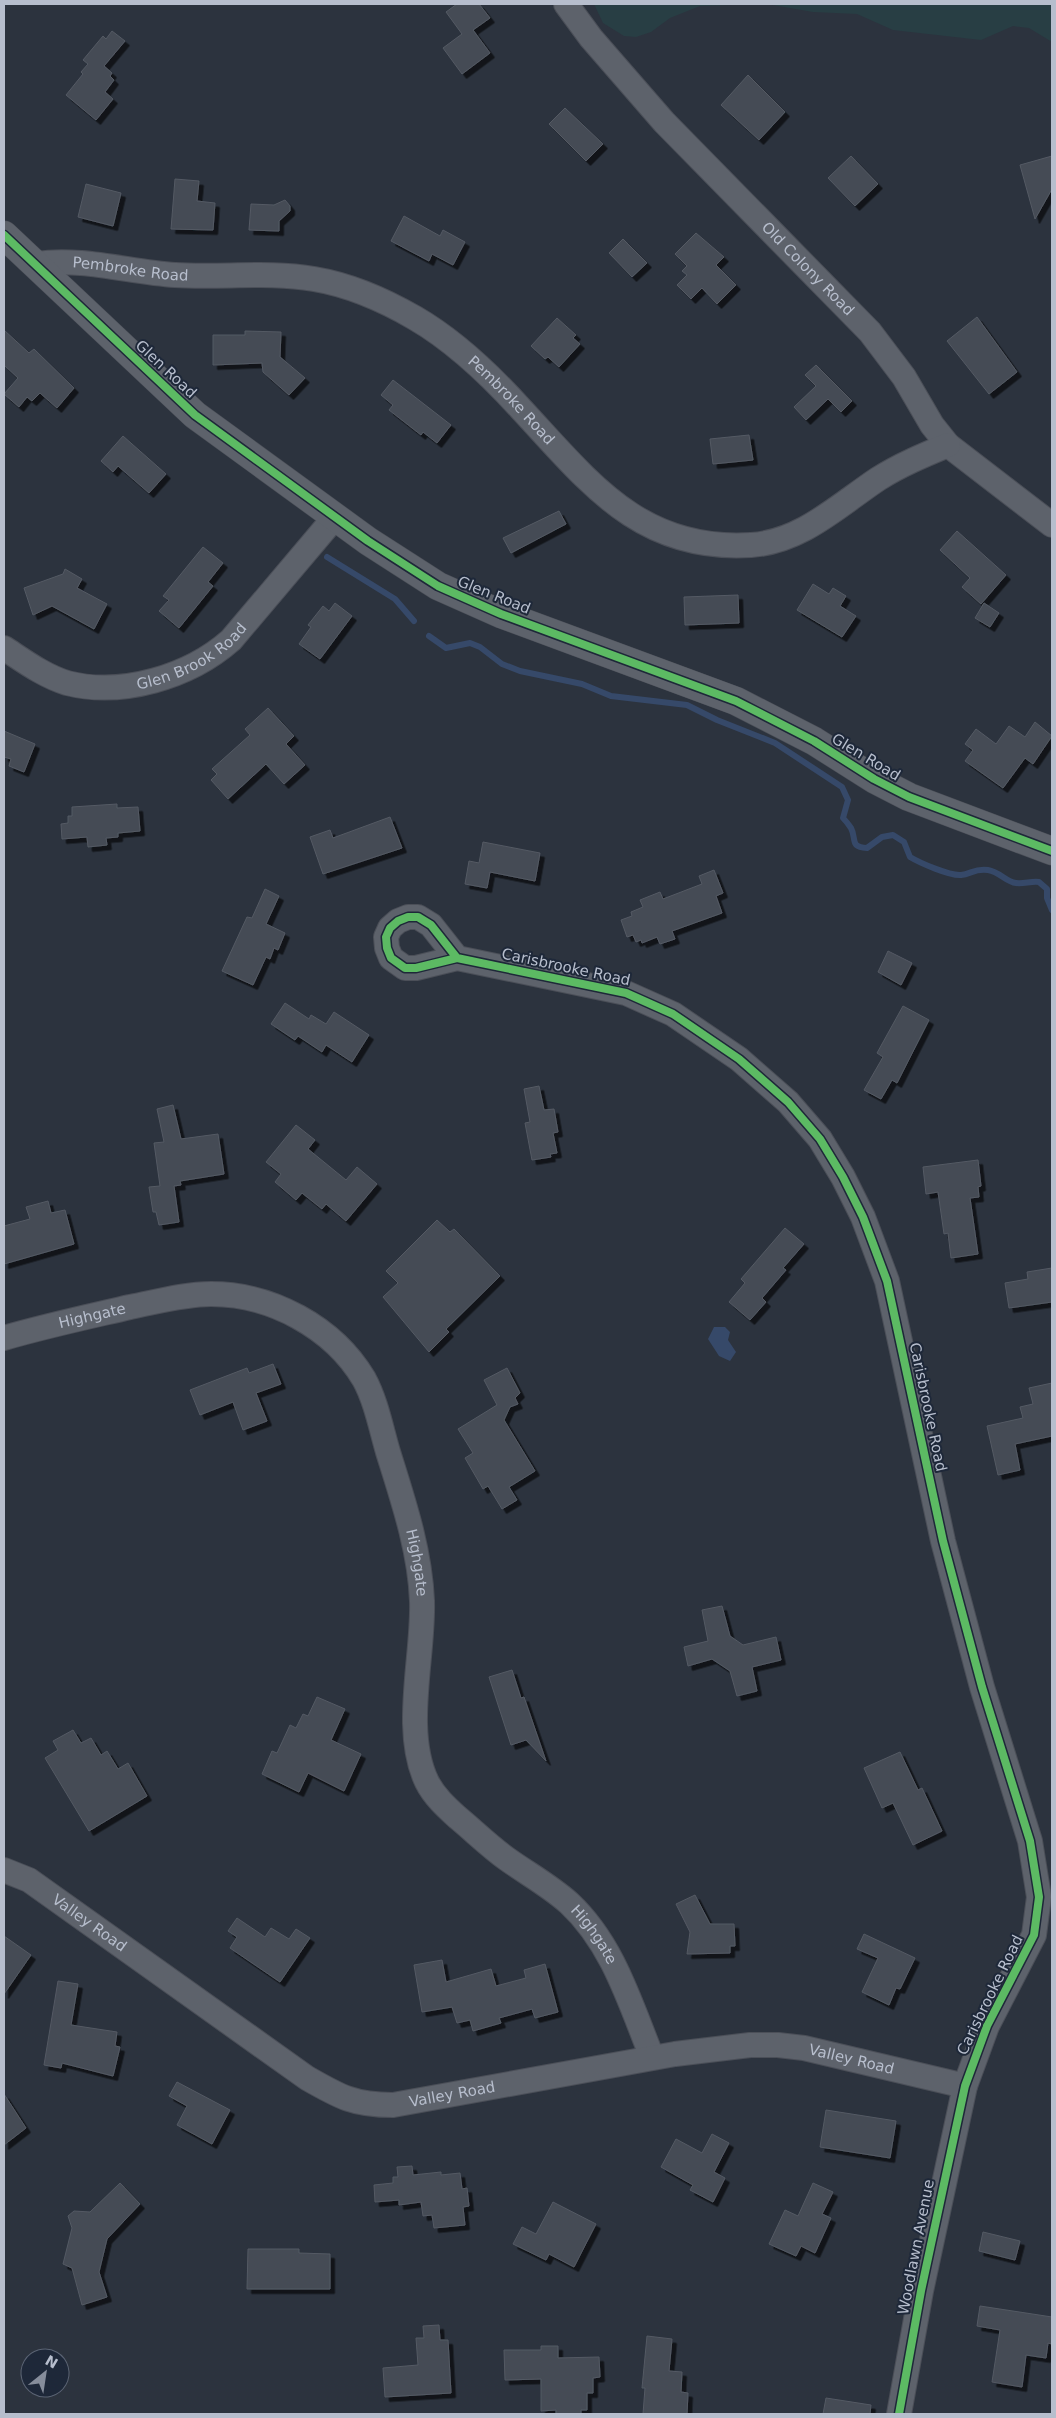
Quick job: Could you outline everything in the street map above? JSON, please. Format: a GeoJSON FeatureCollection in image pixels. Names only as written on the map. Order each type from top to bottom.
{"type":"FeatureCollection","features":[{"type":"Feature","properties":{"kind":"street","name":"Old Colony Road"},"geometry":{"type":"LineString","coordinates":[[566,4],[591,38],[664,122],[870,332],[904,376],[932,425],[948,444],[1052,525]]}},
{"type":"Feature","properties":{"kind":"street","name":"Glen Road"},"geometry":{"type":"LineString","coordinates":[[4,235],[195,415],[334,517],[398,561],[464,599],[736,702],[814,741],[908,798],[1052,851]]}},
{"type":"Feature","properties":{"kind":"street","name":"Pembroke Road"},"geometry":{"type":"LineString","coordinates":[[36,264],[67,262],[175,275],[288,276],[314,279],[351,288],[389,303],[443,337],[496,383],[577,471],[606,498],[652,527],[689,541],[714,545],[751,545],[783,538],[824,517],[900,466],[948,444]]}},
{"type":"Feature","properties":{"kind":"street","name":"Glen Brook Road"},"geometry":{"type":"LineString","coordinates":[[4,648],[48,675],[67,682],[88,686],[143,683],[187,670],[210,657],[230,640],[334,517]]}},
{"type":"Feature","properties":{"kind":"street","name":"Carisbrooke Road"},"geometry":{"type":"LineString","coordinates":[[457,958],[626,993],[651,1002],[691,1025],[760,1075],[804,1119],[835,1163],[863,1217],[887,1281],[935,1508],[956,1596],[1030,1841],[1038,1880],[1038,1911],[1034,1935],[987,2026],[965,2086]]}},
{"type":"Feature","properties":{"kind":"street","name":"Highgate"},"geometry":{"type":"LineString","coordinates":[[4,1338],[70,1320],[170,1299],[214,1294],[254,1300],[283,1310],[322,1332],[345,1354],[364,1380],[373,1400],[401,1494],[417,1558],[422,1614],[416,1727],[420,1760],[427,1782],[440,1801],[487,1844],[550,1887],[590,1926],[611,1960],[652,2057]]}},
{"type":"Feature","properties":{"kind":"street"},"geometry":{"type":"LineString","coordinates":[[4,1858],[29,1880]]}},
{"type":"Feature","properties":{"kind":"street","name":"Valley Road"},"geometry":{"type":"LineString","coordinates":[[4,1870],[29,1880],[307,2078],[349,2100],[369,2104],[393,2105],[652,2057],[731,2047],[784,2045],[965,2086]]}},
{"type":"Feature","properties":{"kind":"street","name":"Woodlawn Avenue"},"geometry":{"type":"LineString","coordinates":[[899,2414],[921,2291],[965,2086]]}},
{"type":"Feature","properties":{"kind":"green space"},"geometry":{"type":"Polygon","coordinates":[[[594,4],[767,4],[700,6],[670,18],[651,32],[636,37],[624,36],[603,23],[594,4]]]}},
{"type":"Feature","properties":{"kind":"green space"},"geometry":{"type":"Polygon","coordinates":[[[767,4],[1052,4],[1052,42],[1029,28],[1013,26],[981,40],[893,30],[857,14],[813,12],[767,4]]]}},
{"type":"Feature","properties":{"kind":"water"},"geometry":{"type":"Polygon","coordinates":[[[714,1327],[725,1327],[730,1332],[728,1340],[736,1352],[730,1361],[719,1356],[708,1339],[714,1327]]]}},
{"type":"Feature","properties":{"kind":"building"},"geometry":{"type":"Polygon","coordinates":[[[457,4],[479,4],[490,18],[473,30],[490,53],[462,74],[443,48],[462,34],[446,12],[457,4]]]}},
{"type":"Feature","properties":{"kind":"building"},"geometry":{"type":"Polygon","coordinates":[[[112,31],[125,41],[104,66],[112,73],[110,76],[114,80],[105,92],[113,99],[96,120],[66,95],[83,74],[81,72],[88,64],[83,60],[103,36],[106,39],[112,31]]]}},
{"type":"Feature","properties":{"kind":"building"},"geometry":{"type":"Polygon","coordinates":[[[748,75],[785,112],[759,140],[721,105],[748,75]]]}},
{"type":"Feature","properties":{"kind":"building"},"geometry":{"type":"Polygon","coordinates":[[[565,108],[603,144],[586,161],[549,124],[565,108]]]}},
{"type":"Feature","properties":{"kind":"building"},"geometry":{"type":"Polygon","coordinates":[[[851,156],[878,184],[855,206],[828,178],[851,156]]]}},
{"type":"Feature","properties":{"kind":"building"},"geometry":{"type":"Polygon","coordinates":[[[1052,156],[1052,189],[1035,219],[1020,165],[1052,156]]]}},
{"type":"Feature","properties":{"kind":"building"},"geometry":{"type":"Polygon","coordinates":[[[175,179],[199,181],[197,201],[215,203],[213,230],[171,229],[175,179]]]}},
{"type":"Feature","properties":{"kind":"building"},"geometry":{"type":"Polygon","coordinates":[[[86,184],[121,193],[113,226],[78,217],[86,184]]]}},
{"type":"Feature","properties":{"kind":"building"},"geometry":{"type":"Polygon","coordinates":[[[285,200],[290,206],[290,211],[279,221],[279,231],[249,230],[251,204],[274,205],[285,200]]]}},
{"type":"Feature","properties":{"kind":"building"},"geometry":{"type":"Polygon","coordinates":[[[404,216],[440,236],[443,230],[465,242],[453,265],[432,254],[429,261],[391,241],[404,216]]]}},
{"type":"Feature","properties":{"kind":"building"},"geometry":{"type":"Polygon","coordinates":[[[696,233],[724,257],[716,265],[736,285],[717,304],[702,288],[691,299],[677,285],[687,275],[682,271],[687,266],[675,254],[696,233]]]}},
{"type":"Feature","properties":{"kind":"building"},"geometry":{"type":"Polygon","coordinates":[[[623,239],[647,263],[632,277],[609,253],[623,239]]]}},
{"type":"Feature","properties":{"kind":"building"},"geometry":{"type":"Polygon","coordinates":[[[977,317],[1017,372],[989,394],[947,341],[977,317]]]}},
{"type":"Feature","properties":{"kind":"building"},"geometry":{"type":"Polygon","coordinates":[[[557,318],[576,335],[573,338],[580,344],[559,367],[548,357],[545,359],[531,346],[557,318]]]}},
{"type":"Feature","properties":{"kind":"building"},"geometry":{"type":"Polygon","coordinates":[[[4,330],[29,353],[34,349],[74,388],[57,408],[40,393],[32,401],[27,397],[19,407],[4,394],[18,378],[4,365],[4,330]]]}},
{"type":"Feature","properties":{"kind":"building"},"geometry":{"type":"Polygon","coordinates":[[[245,331],[281,332],[280,357],[305,378],[289,395],[263,372],[262,363],[213,365],[213,335],[245,335],[245,331]]]}},
{"type":"Feature","properties":{"kind":"building"},"geometry":{"type":"Polygon","coordinates":[[[816,365],[852,401],[841,412],[828,399],[806,420],[794,407],[816,386],[805,375],[816,365]]]}},
{"type":"Feature","properties":{"kind":"building"},"geometry":{"type":"Polygon","coordinates":[[[393,380],[451,425],[437,443],[423,432],[421,435],[389,410],[393,405],[381,395],[393,380]]]}},
{"type":"Feature","properties":{"kind":"building"},"geometry":{"type":"Polygon","coordinates":[[[749,435],[753,460],[713,464],[710,439],[749,435]]]}},
{"type":"Feature","properties":{"kind":"building"},"geometry":{"type":"Polygon","coordinates":[[[123,436],[166,474],[149,493],[118,466],[113,472],[101,461],[123,436]]]}},
{"type":"Feature","properties":{"kind":"building"},"geometry":{"type":"Polygon","coordinates":[[[559,511],[566,524],[511,553],[503,538],[559,511]]]}},
{"type":"Feature","properties":{"kind":"building"},"geometry":{"type":"Polygon","coordinates":[[[957,531],[1006,575],[981,604],[962,587],[970,578],[940,550],[957,531]]]}},
{"type":"Feature","properties":{"kind":"building"},"geometry":{"type":"Polygon","coordinates":[[[203,547],[223,563],[208,582],[213,586],[179,628],[159,611],[169,600],[163,596],[203,547]]]}},
{"type":"Feature","properties":{"kind":"building"},"geometry":{"type":"Polygon","coordinates":[[[65,569],[82,579],[77,588],[107,604],[94,629],[52,606],[33,615],[24,588],[63,574],[65,569]]]}},
{"type":"Feature","properties":{"kind":"building"},"geometry":{"type":"Polygon","coordinates":[[[813,584],[829,594],[833,588],[846,596],[840,606],[856,616],[842,637],[797,610],[813,584]]]}},
{"type":"Feature","properties":{"kind":"building"},"geometry":{"type":"Polygon","coordinates":[[[738,595],[739,623],[685,625],[684,597],[738,595]]]}},
{"type":"Feature","properties":{"kind":"building"},"geometry":{"type":"Polygon","coordinates":[[[335,603],[352,616],[320,659],[299,644],[311,627],[308,625],[323,606],[329,611],[335,603]]]}},
{"type":"Feature","properties":{"kind":"building"},"geometry":{"type":"Polygon","coordinates":[[[984,603],[999,613],[990,627],[975,618],[984,603]]]}},
{"type":"Feature","properties":{"kind":"building"},"geometry":{"type":"Polygon","coordinates":[[[268,708],[294,736],[286,744],[305,765],[284,784],[266,764],[228,799],[211,780],[217,774],[212,769],[250,735],[245,729],[268,708]]]}},
{"type":"Feature","properties":{"kind":"building"},"geometry":{"type":"Polygon","coordinates":[[[1035,722],[1052,736],[1033,764],[1025,758],[1003,788],[965,761],[973,750],[965,744],[976,729],[996,744],[1009,726],[1025,737],[1035,722]]]}},
{"type":"Feature","properties":{"kind":"building"},"geometry":{"type":"Polygon","coordinates":[[[4,731],[35,744],[24,772],[9,766],[11,759],[4,757],[4,731]]]}},
{"type":"Feature","properties":{"kind":"building"},"geometry":{"type":"Polygon","coordinates":[[[117,804],[117,808],[138,807],[140,831],[118,833],[118,837],[106,838],[107,845],[88,847],[87,837],[62,839],[61,824],[68,823],[68,816],[72,816],[72,807],[117,804]]]}},
{"type":"Feature","properties":{"kind":"building"},"geometry":{"type":"Polygon","coordinates":[[[390,817],[402,848],[323,874],[310,837],[330,830],[333,838],[390,817]]]}},
{"type":"Feature","properties":{"kind":"building"},"geometry":{"type":"Polygon","coordinates":[[[483,842],[540,853],[535,881],[490,872],[487,888],[465,884],[469,861],[479,863],[483,842]]]}},
{"type":"Feature","properties":{"kind":"building"},"geometry":{"type":"Polygon","coordinates":[[[714,870],[723,893],[716,896],[722,913],[672,931],[675,939],[660,944],[657,937],[642,943],[641,940],[636,942],[633,935],[627,937],[621,920],[632,916],[631,912],[643,907],[640,900],[660,892],[663,899],[702,884],[699,876],[714,870]]]}},
{"type":"Feature","properties":{"kind":"building"},"geometry":{"type":"Polygon","coordinates":[[[265,889],[279,896],[266,924],[285,933],[278,950],[274,948],[270,959],[266,957],[253,985],[222,971],[247,917],[252,918],[265,889]]]}},
{"type":"Feature","properties":{"kind":"building"},"geometry":{"type":"Polygon","coordinates":[[[888,951],[912,963],[901,985],[878,972],[888,951]]]}},
{"type":"Feature","properties":{"kind":"building"},"geometry":{"type":"Polygon","coordinates":[[[285,1003],[309,1019],[311,1015],[326,1024],[334,1012],[369,1035],[352,1062],[326,1045],[322,1052],[298,1036],[295,1040],[271,1024],[285,1003]]]}},
{"type":"Feature","properties":{"kind":"building"},"geometry":{"type":"Polygon","coordinates":[[[903,1006],[929,1020],[897,1083],[892,1080],[881,1099],[864,1090],[883,1057],[877,1053],[903,1006]]]}},
{"type":"Feature","properties":{"kind":"building"},"geometry":{"type":"Polygon","coordinates":[[[539,1086],[544,1110],[554,1109],[558,1132],[553,1133],[557,1153],[550,1154],[551,1157],[532,1160],[525,1123],[530,1122],[524,1089],[539,1086]]]}},
{"type":"Feature","properties":{"kind":"building"},"geometry":{"type":"Polygon","coordinates":[[[173,1105],[181,1139],[218,1134],[224,1174],[180,1181],[181,1185],[174,1186],[179,1222],[159,1225],[156,1212],[153,1212],[149,1187],[160,1186],[154,1143],[164,1142],[157,1109],[173,1105]]]}},
{"type":"Feature","properties":{"kind":"building"},"geometry":{"type":"Polygon","coordinates":[[[296,1125],[315,1140],[308,1149],[346,1180],[357,1167],[377,1184],[346,1221],[326,1204],[322,1209],[302,1193],[296,1200],[275,1182],[281,1174],[266,1162],[296,1125]]]}},
{"type":"Feature","properties":{"kind":"building"},"geometry":{"type":"Polygon","coordinates":[[[978,1160],[981,1186],[978,1187],[979,1197],[970,1198],[978,1254],[951,1258],[948,1233],[944,1234],[938,1192],[926,1194],[923,1167],[978,1160]]]}},
{"type":"Feature","properties":{"kind":"building"},"geometry":{"type":"Polygon","coordinates":[[[48,1201],[51,1213],[65,1210],[74,1244],[4,1264],[4,1226],[30,1219],[26,1207],[48,1201]]]}},
{"type":"Feature","properties":{"kind":"building"},"geometry":{"type":"Polygon","coordinates":[[[437,1220],[450,1232],[454,1229],[500,1276],[446,1329],[449,1332],[429,1352],[383,1297],[398,1283],[386,1271],[437,1220]]]}},
{"type":"Feature","properties":{"kind":"building"},"geometry":{"type":"Polygon","coordinates":[[[785,1228],[804,1244],[783,1268],[786,1270],[762,1298],[766,1302],[750,1320],[729,1302],[745,1283],[741,1279],[785,1228]]]}},
{"type":"Feature","properties":{"kind":"building"},"geometry":{"type":"Polygon","coordinates":[[[1052,1268],[1052,1302],[1009,1308],[1005,1283],[1028,1279],[1027,1272],[1052,1268]]]}},
{"type":"Feature","properties":{"kind":"building"},"geometry":{"type":"Polygon","coordinates":[[[273,1364],[281,1384],[256,1393],[267,1421],[243,1430],[233,1402],[200,1415],[190,1390],[247,1368],[249,1373],[273,1364]]]}},
{"type":"Feature","properties":{"kind":"building"},"geometry":{"type":"Polygon","coordinates":[[[507,1368],[520,1393],[515,1398],[518,1404],[510,1407],[504,1420],[535,1471],[509,1487],[517,1500],[502,1509],[488,1486],[483,1489],[465,1458],[473,1453],[458,1429],[497,1405],[484,1380],[507,1368]]]}},
{"type":"Feature","properties":{"kind":"building"},"geometry":{"type":"Polygon","coordinates":[[[1052,1383],[1052,1436],[1015,1444],[1020,1470],[998,1475],[987,1426],[1023,1418],[1020,1407],[1033,1404],[1029,1388],[1052,1383]]]}},
{"type":"Feature","properties":{"kind":"building"},"geometry":{"type":"Polygon","coordinates":[[[722,1606],[730,1636],[743,1645],[776,1637],[781,1660],[752,1667],[757,1691],[737,1696],[730,1671],[712,1659],[688,1666],[684,1647],[708,1641],[702,1610],[722,1606]]]}},
{"type":"Feature","properties":{"kind":"building"},"geometry":{"type":"Polygon","coordinates":[[[512,1670],[521,1698],[524,1697],[546,1761],[526,1740],[511,1745],[489,1677],[512,1670]]]}},
{"type":"Feature","properties":{"kind":"building"},"geometry":{"type":"Polygon","coordinates":[[[317,1697],[345,1709],[331,1740],[361,1754],[344,1791],[308,1773],[299,1792],[262,1774],[272,1751],[277,1753],[290,1725],[296,1728],[303,1714],[308,1716],[317,1697]]]}},
{"type":"Feature","properties":{"kind":"building"},"geometry":{"type":"Polygon","coordinates":[[[73,1730],[81,1743],[91,1738],[101,1755],[107,1751],[118,1769],[128,1763],[147,1796],[89,1831],[45,1758],[58,1750],[53,1741],[73,1730]]]}},
{"type":"Feature","properties":{"kind":"building"},"geometry":{"type":"Polygon","coordinates":[[[900,1752],[918,1790],[922,1788],[942,1831],[913,1845],[893,1803],[882,1808],[864,1768],[900,1752]]]}},
{"type":"Feature","properties":{"kind":"building"},"geometry":{"type":"Polygon","coordinates":[[[695,1895],[710,1924],[734,1924],[735,1946],[730,1946],[730,1953],[687,1954],[690,1932],[676,1904],[695,1895]]]}},
{"type":"Feature","properties":{"kind":"building"},"geometry":{"type":"Polygon","coordinates":[[[237,1918],[265,1937],[271,1928],[289,1939],[296,1929],[310,1938],[280,1982],[230,1948],[237,1937],[228,1931],[237,1918]]]}},
{"type":"Feature","properties":{"kind":"building"},"geometry":{"type":"Polygon","coordinates":[[[864,1934],[915,1958],[900,1989],[896,1988],[889,2005],[862,1992],[878,1958],[857,1949],[864,1934]]]}},
{"type":"Feature","properties":{"kind":"building"},"geometry":{"type":"Polygon","coordinates":[[[4,1936],[31,1955],[4,1994],[4,1936]]]}},
{"type":"Feature","properties":{"kind":"building"},"geometry":{"type":"Polygon","coordinates":[[[442,1960],[446,1982],[491,1969],[496,1986],[526,1978],[524,1970],[545,1964],[558,2012],[535,2018],[532,2009],[499,2018],[501,2023],[473,2031],[470,2020],[457,2023],[452,2007],[422,2012],[414,1965],[442,1960]]]}},
{"type":"Feature","properties":{"kind":"building"},"geometry":{"type":"Polygon","coordinates":[[[58,1981],[78,1984],[71,2025],[117,2032],[115,2046],[120,2047],[113,2076],[62,2063],[61,2068],[44,2065],[58,1981]]]}},
{"type":"Feature","properties":{"kind":"building"},"geometry":{"type":"Polygon","coordinates":[[[177,2082],[230,2110],[212,2144],[177,2125],[187,2106],[169,2096],[177,2082]]]}},
{"type":"Feature","properties":{"kind":"building"},"geometry":{"type":"Polygon","coordinates":[[[4,2094],[26,2128],[4,2145],[4,2094]]]}},
{"type":"Feature","properties":{"kind":"building"},"geometry":{"type":"Polygon","coordinates":[[[826,2110],[896,2121],[890,2158],[820,2147],[826,2110]]]}},
{"type":"Feature","properties":{"kind":"building"},"geometry":{"type":"Polygon","coordinates":[[[712,2134],[729,2143],[714,2172],[725,2178],[713,2202],[690,2190],[693,2185],[661,2167],[676,2139],[702,2153],[712,2134]]]}},
{"type":"Feature","properties":{"kind":"building"},"geometry":{"type":"Polygon","coordinates":[[[412,2166],[413,2175],[441,2172],[441,2175],[460,2173],[462,2189],[467,2188],[469,2206],[463,2207],[465,2225],[434,2228],[432,2215],[423,2216],[421,2202],[399,2205],[399,2200],[375,2202],[374,2185],[393,2183],[393,2177],[398,2177],[397,2167],[412,2166]]]}},
{"type":"Feature","properties":{"kind":"building"},"geometry":{"type":"Polygon","coordinates":[[[120,2183],[140,2204],[107,2239],[99,2272],[107,2297],[82,2305],[72,2268],[63,2264],[72,2228],[68,2216],[74,2211],[90,2212],[120,2183]]]}},
{"type":"Feature","properties":{"kind":"building"},"geometry":{"type":"Polygon","coordinates":[[[813,2183],[833,2192],[822,2214],[831,2218],[815,2253],[801,2246],[796,2256],[769,2244],[785,2210],[798,2216],[813,2183]]]}},
{"type":"Feature","properties":{"kind":"building"},"geometry":{"type":"Polygon","coordinates":[[[553,2202],[596,2224],[574,2267],[549,2254],[546,2260],[513,2244],[522,2227],[536,2234],[553,2202]]]}},
{"type":"Feature","properties":{"kind":"building"},"geometry":{"type":"Polygon","coordinates":[[[983,2232],[1020,2241],[1015,2260],[979,2251],[983,2232]]]}},
{"type":"Feature","properties":{"kind":"building"},"geometry":{"type":"Polygon","coordinates":[[[248,2249],[299,2249],[299,2253],[330,2254],[330,2289],[247,2289],[248,2249]]]}},
{"type":"Feature","properties":{"kind":"building"},"geometry":{"type":"Polygon","coordinates":[[[980,2306],[1052,2317],[1052,2344],[1048,2343],[1046,2358],[1026,2355],[1022,2387],[992,2382],[1000,2330],[977,2326],[980,2306]]]}},
{"type":"Feature","properties":{"kind":"building"},"geometry":{"type":"Polygon","coordinates":[[[439,2325],[440,2340],[448,2340],[451,2393],[385,2397],[383,2368],[418,2365],[416,2338],[424,2338],[423,2326],[439,2325]]]}},
{"type":"Feature","properties":{"kind":"building"},"geometry":{"type":"Polygon","coordinates":[[[647,2336],[672,2339],[669,2371],[682,2372],[681,2392],[688,2393],[687,2414],[643,2414],[645,2388],[642,2388],[647,2336]]]}},
{"type":"Feature","properties":{"kind":"building"},"geometry":{"type":"Polygon","coordinates":[[[541,2346],[558,2346],[558,2358],[599,2357],[600,2377],[593,2378],[593,2393],[587,2393],[587,2410],[581,2410],[581,2414],[556,2414],[556,2410],[541,2411],[541,2379],[505,2380],[504,2350],[541,2350],[541,2346]]]}},
{"type":"Feature","properties":{"kind":"building"},"geometry":{"type":"Polygon","coordinates":[[[826,2398],[871,2405],[870,2414],[823,2414],[826,2398]]]}},
{"type":"Feature","properties":{"kind":"waterway"},"geometry":{"type":"LineString","coordinates":[[327,557],[395,599],[414,621]]}},
{"type":"Feature","properties":{"kind":"waterway"},"geometry":{"type":"LineString","coordinates":[[429,636],[446,648],[470,643],[480,647],[502,664],[520,671],[582,684],[611,696],[687,705],[717,720],[775,743],[842,787],[848,800],[843,818],[851,828],[858,846],[867,848],[882,837],[893,835],[904,842],[910,857],[943,871],[961,875],[988,870],[1012,882],[1039,882],[1047,889],[1047,898],[1052,910]]}},
{"type":"Feature","properties":{"kind":"cycle path"},"geometry":{"type":"LineString","coordinates":[[4,235],[195,415],[368,541],[438,586],[501,614],[736,701],[814,741],[874,779],[909,797],[1052,851]]}},
{"type":"Feature","properties":{"kind":"cycle path"},"geometry":{"type":"LineString","coordinates":[[457,958],[431,925],[418,917],[408,917],[398,921],[390,928],[386,937],[387,948],[391,958],[405,968],[416,968],[457,958],[626,993],[673,1014],[739,1059],[788,1102],[820,1139],[843,1177],[863,1217],[887,1281],[943,1541],[982,1687],[1030,1841],[1039,1897],[1034,1935],[987,2026],[965,2086],[921,2291],[899,2414]]}}]}
